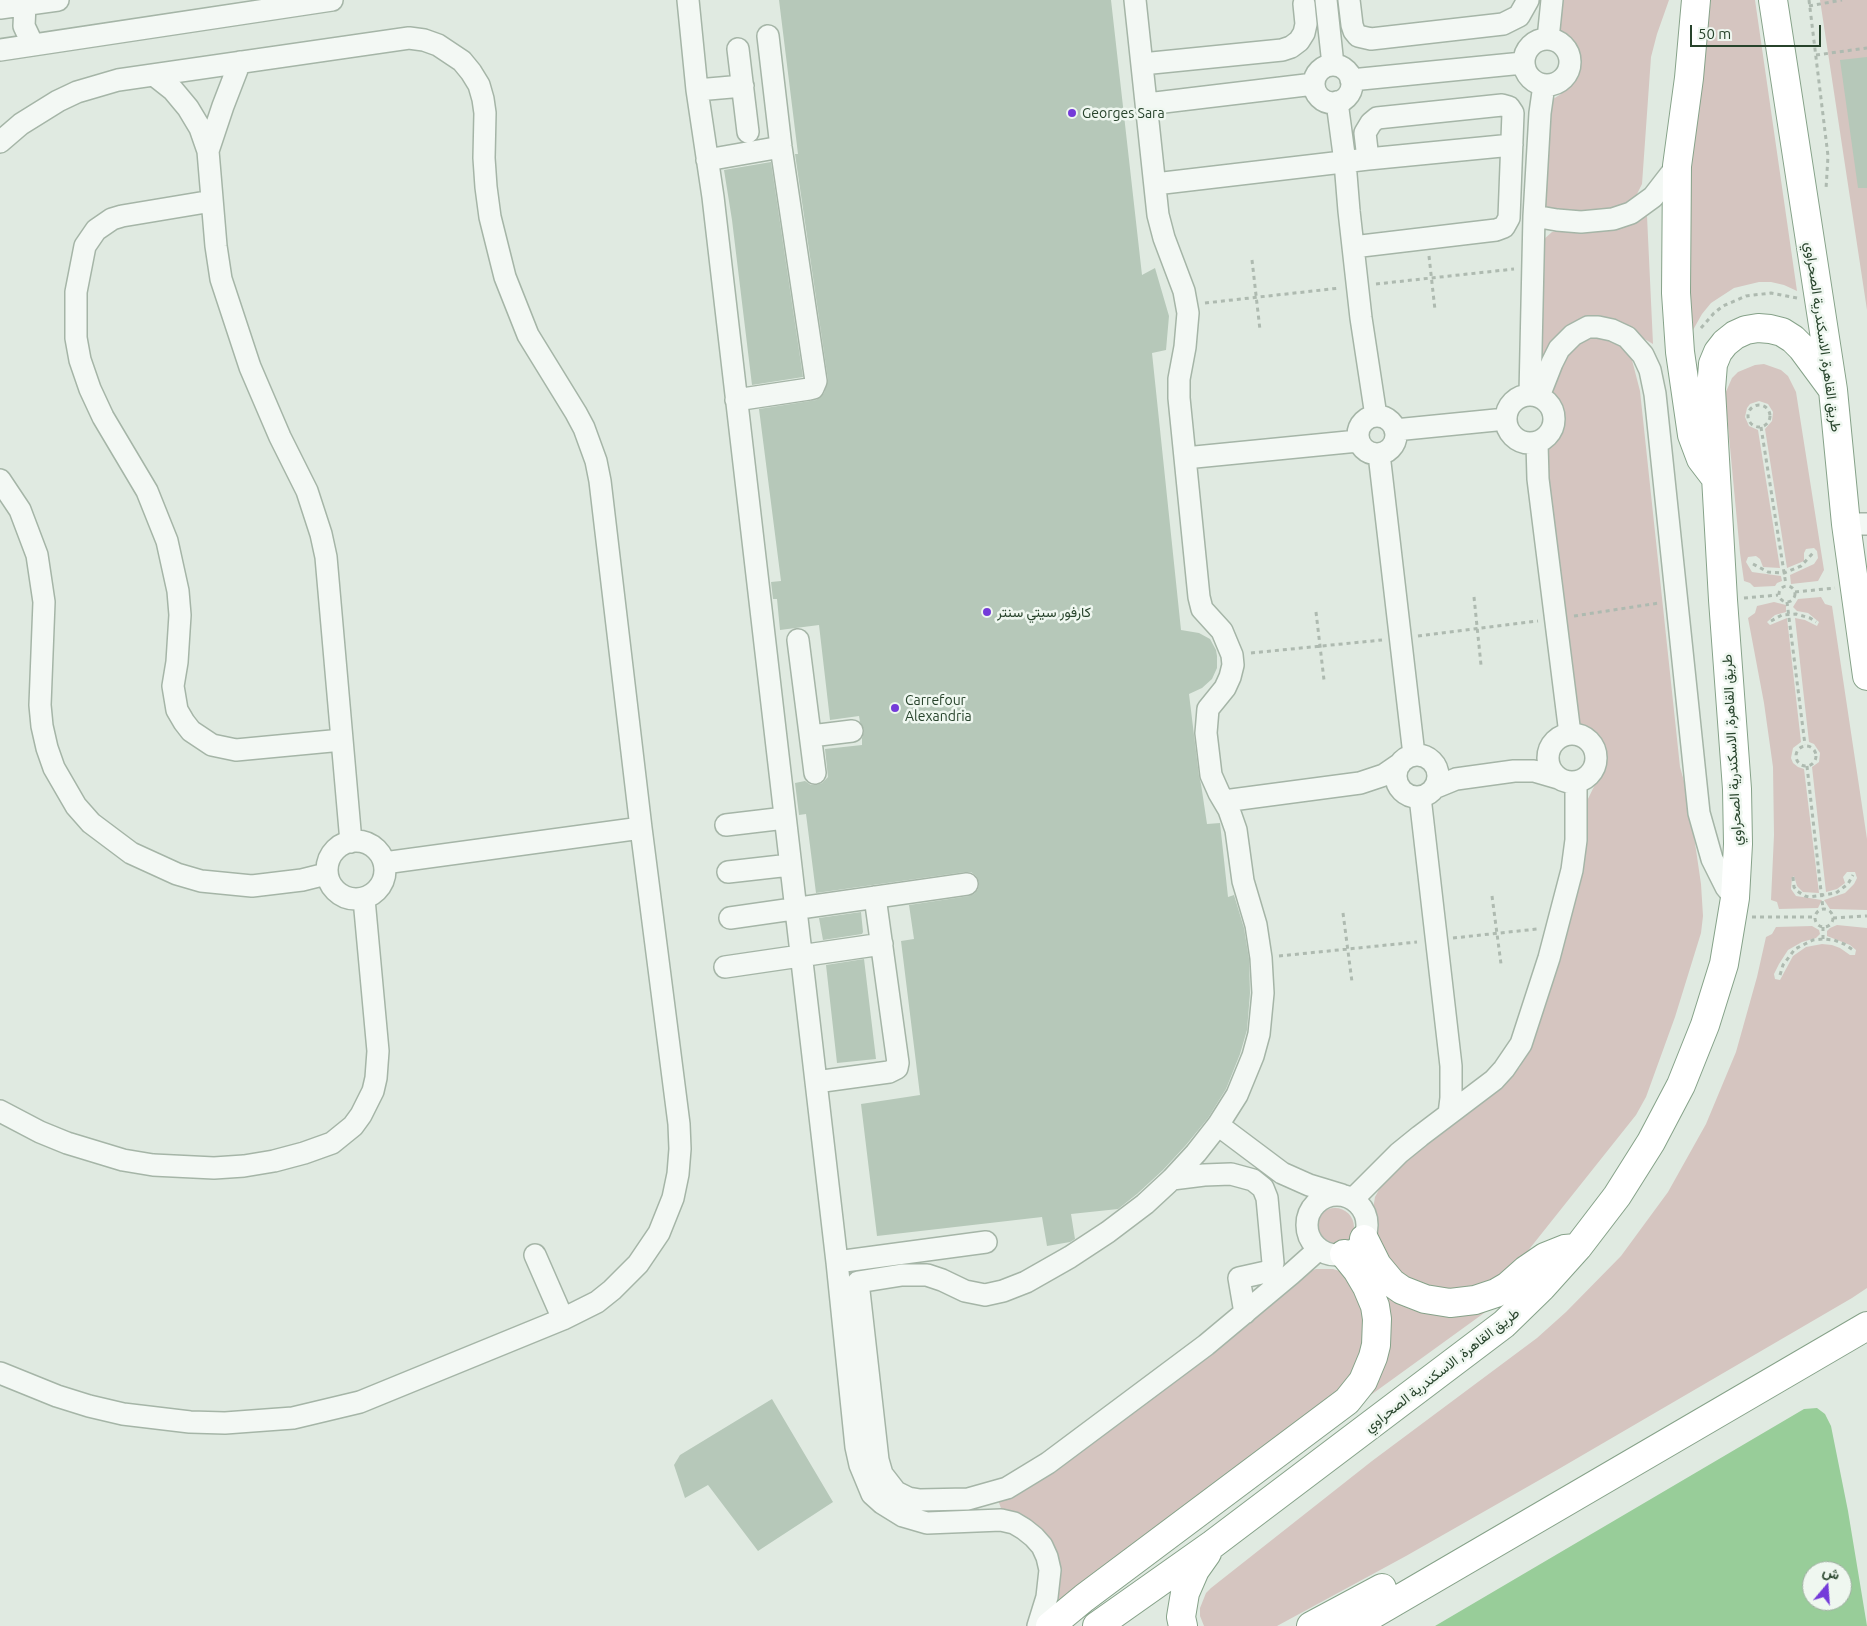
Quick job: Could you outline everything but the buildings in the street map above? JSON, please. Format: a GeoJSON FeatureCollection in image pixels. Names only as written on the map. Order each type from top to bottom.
{"type":"FeatureCollection","features":[{"type":"Feature","properties":{"kind":"highway"},"geometry":{"type":"LineString","coordinates":[[1696,0],[1689,78],[1677,166],[1676,293],[1683,382],[1689,420],[1696,448],[1701,459],[1716,479]]}},
{"type":"Feature","properties":{"kind":"highway","name":"طريق القاهرة, الاسكندرية الصحراوي"},"geometry":{"type":"LineString","coordinates":[[1773,0],[1833,390],[1856,524],[1855,585],[1867,676]]}},
{"type":"Feature","properties":{"kind":"highway","name":"طريق القاهرة, الاسكندرية الصحراوي"},"geometry":{"type":"LineString","coordinates":[[1097,1626],[1213,1544],[1504,1324],[1542,1287],[1578,1247],[1598,1222],[1651,1142],[1682,1085],[1694,1056],[1724,964],[1733,908],[1738,844],[1737,789],[1722,600],[1711,376],[1713,364],[1718,352],[1735,335],[1746,330],[1770,329],[1782,332],[1793,339],[1802,348],[1833,390]]}},
{"type":"Feature","properties":{"kind":"highway"},"geometry":{"type":"LineString","coordinates":[[1342,1247],[1377,1265],[1402,1290],[1420,1297],[1450,1303],[1475,1300],[1496,1293],[1545,1257],[1566,1249],[1578,1247]]}},
{"type":"Feature","properties":{"kind":"highway"},"geometry":{"type":"LineString","coordinates":[[1050,1626],[1092,1592],[1347,1401],[1363,1381],[1373,1358],[1377,1338],[1375,1306],[1367,1287],[1342,1247]]}},
{"type":"Feature","properties":{"kind":"highway"},"geometry":{"type":"LineString","coordinates":[[1353,1626],[1867,1326]]}},
{"type":"Feature","properties":{"kind":"highway"},"geometry":{"type":"LineString","coordinates":[[1183,1626],[1182,1605],[1187,1587],[1195,1570],[1213,1544]]}},
{"type":"Feature","properties":{"kind":"highway"},"geometry":{"type":"LineString","coordinates":[[1311,1626],[1394,1583],[1419,1576],[1445,1573]]}},
{"type":"Feature","properties":{"kind":"street"},"geometry":{"type":"LineString","coordinates":[[0,8],[58,0]]}},
{"type":"Feature","properties":{"kind":"street"},"geometry":{"type":"LineString","coordinates":[[0,50],[332,0]]}},
{"type":"Feature","properties":{"kind":"street"},"geometry":{"type":"LineString","coordinates":[[688,0],[837,1262],[849,1284],[878,1460],[882,1474],[896,1492],[908,1498],[920,1500],[968,1500],[1007,1488],[1025,1478],[1048,1463],[1199,1350],[1245,1312],[1367,1230],[1365,1212],[1360,1204],[1348,1197],[1309,1185],[1282,1172],[1218,1125]]}},
{"type":"Feature","properties":{"kind":"street"},"geometry":{"type":"LineString","coordinates":[[849,1284],[902,1275],[927,1275],[965,1290],[985,1295],[1003,1291],[1026,1282],[1044,1272],[1108,1232],[1145,1204],[1172,1179],[1218,1125],[1237,1095],[1255,1049],[1262,1014],[1261,958],[1256,925],[1243,881],[1236,830],[1229,810],[1211,775],[1206,722],[1208,709],[1225,688],[1230,677],[1233,665],[1232,655],[1222,630],[1206,614],[1200,603],[1178,386],[1186,338],[1187,305],[1179,276],[1162,230],[1156,200],[1135,0]]}},
{"type":"Feature","properties":{"kind":"street"},"geometry":{"type":"LineString","coordinates":[[1326,0],[1333,65]]}},
{"type":"Feature","properties":{"kind":"street"},"geometry":{"type":"LineString","coordinates":[[1349,0],[1354,31],[1358,36],[1370,39],[1503,24],[1519,16],[1528,0]]}},
{"type":"Feature","properties":{"kind":"street"},"geometry":{"type":"LineString","coordinates":[[1548,39],[1552,0]]}},
{"type":"Feature","properties":{"kind":"street"},"geometry":{"type":"LineString","coordinates":[[1142,64],[1282,50],[1292,47],[1304,33],[1306,24],[1304,4]]}},
{"type":"Feature","properties":{"kind":"street"},"geometry":{"type":"LineString","coordinates":[[25,5],[24,26],[33,45]]}},
{"type":"Feature","properties":{"kind":"street"},"geometry":{"type":"LineString","coordinates":[[736,400],[809,389],[813,388],[816,381],[781,147],[768,36]]}},
{"type":"Feature","properties":{"kind":"street"},"geometry":{"type":"LineString","coordinates":[[0,142],[39,111],[77,92],[118,80],[409,38],[424,40],[451,52],[472,72],[479,85],[483,99],[485,113],[484,158],[490,217],[505,277],[528,335],[584,428],[598,475],[679,1124],[680,1149],[678,1174],[667,1216],[649,1249],[638,1264],[597,1302],[563,1319],[360,1402],[302,1416],[225,1423],[190,1422],[123,1414],[57,1396],[0,1374]]}},
{"type":"Feature","properties":{"kind":"street"},"geometry":{"type":"LineString","coordinates":[[1542,39],[1548,39],[1561,43],[1566,48],[1569,54],[1570,67],[1567,74],[1558,83],[1544,85],[1538,84],[1528,76],[1524,63],[1526,50],[1530,45],[1542,39]]}},
{"type":"Feature","properties":{"kind":"street"},"geometry":{"type":"LineString","coordinates":[[738,49],[748,132]]}},
{"type":"Feature","properties":{"kind":"street"},"geometry":{"type":"LineString","coordinates":[[208,150],[240,62]]}},
{"type":"Feature","properties":{"kind":"street"},"geometry":{"type":"LineString","coordinates":[[1351,80],[1524,63]]}},
{"type":"Feature","properties":{"kind":"street"},"geometry":{"type":"LineString","coordinates":[[1333,65],[1345,70],[1351,80],[1348,94],[1337,102],[1321,98],[1317,94],[1314,84],[1317,73],[1322,68],[1333,65]]}},
{"type":"Feature","properties":{"kind":"street"},"geometry":{"type":"LineString","coordinates":[[154,75],[173,90],[188,108],[200,128],[208,150],[218,263],[237,331],[264,402],[307,491],[321,534],[326,557],[351,842]]}},
{"type":"Feature","properties":{"kind":"street"},"geometry":{"type":"LineString","coordinates":[[1147,104],[1314,84]]}},
{"type":"Feature","properties":{"kind":"street"},"geometry":{"type":"LineString","coordinates":[[1535,395],[1534,216],[1540,113],[1544,85]]}},
{"type":"Feature","properties":{"kind":"street"},"geometry":{"type":"LineString","coordinates":[[698,90],[742,86]]}},
{"type":"Feature","properties":{"kind":"street"},"geometry":{"type":"LineString","coordinates":[[1337,102],[1346,162],[1361,318],[1376,416]]}},
{"type":"Feature","properties":{"kind":"street"},"geometry":{"type":"LineString","coordinates":[[1353,247],[1496,230],[1504,227],[1509,218],[1513,113],[1508,107],[1502,105],[1378,118],[1371,123],[1365,133],[1368,159]]}},
{"type":"Feature","properties":{"kind":"street"},"geometry":{"type":"LineString","coordinates":[[1155,184],[1368,159],[1512,145]]}},
{"type":"Feature","properties":{"kind":"street"},"geometry":{"type":"LineString","coordinates":[[708,160],[781,147]]}},
{"type":"Feature","properties":{"kind":"street"},"geometry":{"type":"LineString","coordinates":[[1534,216],[1581,222],[1604,221],[1622,216],[1639,208],[1653,197],[1677,166]]}},
{"type":"Feature","properties":{"kind":"street"},"geometry":{"type":"LineString","coordinates":[[212,201],[122,216],[112,219],[96,230],[86,246],[76,292],[76,338],[80,360],[90,389],[103,417],[147,491],[167,541],[176,582],[180,615],[177,662],[173,686],[178,710],[184,722],[191,731],[212,745],[236,750],[342,740]]}},
{"type":"Feature","properties":{"kind":"street"},"geometry":{"type":"LineString","coordinates":[[1535,395],[1559,349],[1573,335],[1588,327],[1612,330],[1627,337],[1643,355],[1650,370],[1655,394],[1698,813],[1712,859],[1726,887],[1733,908]]}},
{"type":"Feature","properties":{"kind":"street"},"geometry":{"type":"LineString","coordinates":[[1535,395],[1547,401],[1553,409],[1555,418],[1553,428],[1548,436],[1537,443],[1521,441],[1513,436],[1508,428],[1506,419],[1508,409],[1513,401],[1521,396],[1535,395]]}},
{"type":"Feature","properties":{"kind":"street"},"geometry":{"type":"LineString","coordinates":[[1376,416],[1384,418],[1391,422],[1395,430],[1396,438],[1393,446],[1387,452],[1370,454],[1363,449],[1358,441],[1358,432],[1361,424],[1367,418],[1376,416]]}},
{"type":"Feature","properties":{"kind":"street"},"geometry":{"type":"LineString","coordinates":[[1395,430],[1506,419]]}},
{"type":"Feature","properties":{"kind":"street"},"geometry":{"type":"LineString","coordinates":[[1185,458],[1358,441]]}},
{"type":"Feature","properties":{"kind":"street"},"geometry":{"type":"LineString","coordinates":[[1537,443],[1538,479],[1554,619],[1570,734]]}},
{"type":"Feature","properties":{"kind":"street"},"geometry":{"type":"LineString","coordinates":[[1379,454],[1401,638],[1407,759],[1397,771],[1396,779],[1399,787],[1424,786],[1456,779],[1514,771],[1534,771],[1567,780],[1584,780],[1595,768],[1597,760],[1596,751],[1586,738],[1578,734],[1562,736],[1556,740],[1548,754],[1548,763],[1552,772],[1567,780]]}},
{"type":"Feature","properties":{"kind":"street"},"geometry":{"type":"LineString","coordinates":[[0,480],[20,510],[37,555],[44,602],[40,698],[42,726],[54,768],[76,806],[91,823],[131,853],[177,874],[201,881],[252,886],[302,880],[326,874]]}},
{"type":"Feature","properties":{"kind":"street"},"geometry":{"type":"LineString","coordinates":[[798,640],[815,773]]}},
{"type":"Feature","properties":{"kind":"street"},"geometry":{"type":"LineString","coordinates":[[769,682],[802,676]]}},
{"type":"Feature","properties":{"kind":"street"},"geometry":{"type":"LineString","coordinates":[[811,736],[852,731]]}},
{"type":"Feature","properties":{"kind":"street"},"geometry":{"type":"LineString","coordinates":[[1224,801],[1360,783],[1424,786],[1456,769],[1524,761],[1548,754]]}},
{"type":"Feature","properties":{"kind":"street"},"geometry":{"type":"LineString","coordinates":[[1360,783],[1384,775],[1407,759],[1427,758],[1424,786],[1436,940],[1451,1066],[1449,1114]]}},
{"type":"Feature","properties":{"kind":"street"},"geometry":{"type":"LineString","coordinates":[[1307,1220],[1310,1211],[1316,1203],[1333,1195],[1348,1197],[1399,1153],[1494,1080],[1513,1057],[1528,1025],[1558,927],[1574,855],[1567,780]]}},
{"type":"Feature","properties":{"kind":"street"},"geometry":{"type":"LineString","coordinates":[[726,825],[785,818]]}},
{"type":"Feature","properties":{"kind":"street"},"geometry":{"type":"LineString","coordinates":[[384,863],[641,828]]}},
{"type":"Feature","properties":{"kind":"street"},"geometry":{"type":"LineString","coordinates":[[351,842],[364,842],[372,846],[378,851],[384,863],[385,875],[382,883],[372,895],[364,899],[356,900],[340,895],[329,882],[326,874],[329,858],[334,851],[340,846],[351,842]]}},
{"type":"Feature","properties":{"kind":"street"},"geometry":{"type":"LineString","coordinates":[[728,872],[790,865]]}},
{"type":"Feature","properties":{"kind":"street"},"geometry":{"type":"LineString","coordinates":[[730,918],[967,884]]}},
{"type":"Feature","properties":{"kind":"street"},"geometry":{"type":"LineString","coordinates":[[816,1082],[890,1072],[897,1068],[898,1059],[875,897]]}},
{"type":"Feature","properties":{"kind":"street"},"geometry":{"type":"LineString","coordinates":[[0,1111],[40,1132],[67,1143],[123,1160],[161,1166],[214,1168],[244,1166],[304,1154],[332,1143],[353,1126],[361,1115],[371,1097],[376,1078],[378,1051],[364,899]]}},
{"type":"Feature","properties":{"kind":"street"},"geometry":{"type":"LineString","coordinates":[[725,967],[882,944]]}},
{"type":"Feature","properties":{"kind":"street"},"geometry":{"type":"LineString","coordinates":[[1282,1172],[1294,1189],[1307,1220],[1309,1236],[1342,1247]]}},
{"type":"Feature","properties":{"kind":"street"},"geometry":{"type":"LineString","coordinates":[[1172,1179],[1231,1174],[1253,1180],[1263,1188],[1268,1198],[1273,1263],[1271,1269],[1266,1272],[1239,1278],[1245,1312]]}},
{"type":"Feature","properties":{"kind":"street"},"geometry":{"type":"LineString","coordinates":[[837,1262],[986,1242]]}},
{"type":"Feature","properties":{"kind":"street"},"geometry":{"type":"LineString","coordinates":[[535,1255],[563,1319]]}},
{"type":"Feature","properties":{"kind":"street"},"geometry":{"type":"LineString","coordinates":[[849,1284],[856,1446],[872,1494],[887,1506],[914,1520],[927,1523],[1001,1520],[1024,1528],[1042,1546],[1050,1570],[1047,1597],[1038,1626]]}},
{"type":"Feature","properties":{"kind":"path"},"geometry":{"type":"LineString","coordinates":[[1809,0],[1828,156],[1825,192]]}},
{"type":"Feature","properties":{"kind":"path"},"geometry":{"type":"LineString","coordinates":[[1809,6],[1842,0]]}},
{"type":"Feature","properties":{"kind":"path"},"geometry":{"type":"LineString","coordinates":[[1816,55],[1867,48]]}},
{"type":"Feature","properties":{"kind":"path"},"geometry":{"type":"LineString","coordinates":[[1426,239],[1435,310]]}},
{"type":"Feature","properties":{"kind":"path"},"geometry":{"type":"LineString","coordinates":[[1252,260],[1260,330]]}},
{"type":"Feature","properties":{"kind":"path"},"geometry":{"type":"LineString","coordinates":[[1757,406],[1766,408],[1770,417],[1768,422],[1761,427],[1756,427],[1752,424],[1748,416],[1749,411],[1757,406]]}},
{"type":"Feature","properties":{"kind":"path"},"geometry":{"type":"LineString","coordinates":[[1761,427],[1786,585]]}},
{"type":"Feature","properties":{"kind":"path"},"geometry":{"type":"LineString","coordinates":[[1753,564],[1768,572],[1784,573],[1801,566],[1813,553]]}},
{"type":"Feature","properties":{"kind":"path"},"geometry":{"type":"LineString","coordinates":[[1778,595],[1780,588],[1786,585],[1792,587],[1795,592],[1793,599],[1787,602]]}},
{"type":"Feature","properties":{"kind":"path"},"geometry":{"type":"LineString","coordinates":[[1795,592],[1855,585]]}},
{"type":"Feature","properties":{"kind":"path"},"geometry":{"type":"LineString","coordinates":[[1722,600],[1778,595]]}},
{"type":"Feature","properties":{"kind":"path"},"geometry":{"type":"LineString","coordinates":[[1778,595],[1787,602]]}},
{"type":"Feature","properties":{"kind":"path"},"geometry":{"type":"LineString","coordinates":[[1474,597],[1481,665]]}},
{"type":"Feature","properties":{"kind":"path"},"geometry":{"type":"LineString","coordinates":[[1232,655],[1477,630],[1677,601]]}},
{"type":"Feature","properties":{"kind":"path"},"geometry":{"type":"LineString","coordinates":[[1787,602],[1805,745]]}},
{"type":"Feature","properties":{"kind":"path"},"geometry":{"type":"LineString","coordinates":[[1316,612],[1324,680]]}},
{"type":"Feature","properties":{"kind":"path"},"geometry":{"type":"LineString","coordinates":[[1771,621],[1788,614],[1803,615],[1816,622]]}},
{"type":"Feature","properties":{"kind":"path"},"geometry":{"type":"LineString","coordinates":[[1805,745],[1813,748],[1816,757],[1807,766]]}},
{"type":"Feature","properties":{"kind":"path"},"geometry":{"type":"LineString","coordinates":[[1805,745],[1797,750],[1796,759],[1798,763],[1807,766]]}},
{"type":"Feature","properties":{"kind":"path"},"geometry":{"type":"LineString","coordinates":[[1807,766],[1824,909]]}},
{"type":"Feature","properties":{"kind":"path"},"geometry":{"type":"LineString","coordinates":[[1794,877],[1794,887],[1800,894],[1809,897],[1836,893],[1842,889],[1853,875]]}},
{"type":"Feature","properties":{"kind":"path"},"geometry":{"type":"LineString","coordinates":[[1492,896],[1501,964]]}},
{"type":"Feature","properties":{"kind":"path"},"geometry":{"type":"LineString","coordinates":[[1733,908],[1814,917]]}},
{"type":"Feature","properties":{"kind":"path"},"geometry":{"type":"LineString","coordinates":[[1824,909],[1832,913],[1833,918],[1830,925],[1823,927],[1816,924],[1814,917],[1816,912],[1824,909]]}},
{"type":"Feature","properties":{"kind":"path"},"geometry":{"type":"LineString","coordinates":[[1342,913],[1352,982]]}},
{"type":"Feature","properties":{"kind":"path"},"geometry":{"type":"LineString","coordinates":[[1833,918],[1867,916]]}},
{"type":"Feature","properties":{"kind":"path"},"geometry":{"type":"LineString","coordinates":[[1261,958],[1558,927]]}},
{"type":"Feature","properties":{"kind":"path"},"geometry":{"type":"LineString","coordinates":[[1823,927],[1823,939]]}},
{"type":"Feature","properties":{"kind":"path"},"geometry":{"type":"LineString","coordinates":[[1780,975],[1785,961],[1795,949],[1803,944],[1823,939],[1844,944],[1852,950]]}},
{"type":"Feature","properties":{"kind":"shaded area"},"geometry":{"type":"Polygon","coordinates":[[[1558,0],[1669,0],[1651,57],[1642,184],[1635,198],[1627,206],[1604,214],[1556,211],[1546,207],[1542,201],[1547,103],[1561,94],[1572,82],[1578,71],[1579,59],[1574,47],[1555,26],[1558,0]]]}},
{"type":"Feature","properties":{"kind":"shaded area"},"geometry":{"type":"Polygon","coordinates":[[[1711,0],[1755,0],[1797,291],[1771,282],[1759,282],[1734,288],[1711,303],[1693,330],[1690,290],[1689,206],[1696,110],[1711,0]]]}},
{"type":"Feature","properties":{"kind":"shaded area"},"geometry":{"type":"Polygon","coordinates":[[[1820,0],[1867,0],[1867,310],[1820,0]]]}},
{"type":"Feature","properties":{"kind":"shaded area"},"geometry":{"type":"Polygon","coordinates":[[[1647,216],[1653,344],[1624,327],[1606,320],[1536,378],[1543,240],[1552,232],[1564,229],[1603,231],[1623,227],[1647,216]]]}},
{"type":"Feature","properties":{"kind":"shaded area"},"geometry":{"type":"Polygon","coordinates":[[[1596,338],[1611,340],[1624,348],[1632,360],[1640,391],[1680,767],[1688,795],[1701,884],[1703,916],[1701,933],[1675,1017],[1646,1097],[1636,1115],[1515,1267],[1475,1294],[1394,1280],[1378,1239],[1373,1209],[1375,1197],[1391,1172],[1502,1085],[1520,1067],[1526,1050],[1586,803],[1603,768],[1603,754],[1595,739],[1577,725],[1544,452],[1563,425],[1563,414],[1551,396],[1557,365],[1581,341],[1596,338]]]}},
{"type":"Feature","properties":{"kind":"shaded area"},"geometry":{"type":"Polygon","coordinates":[[[1764,364],[1781,370],[1788,376],[1796,392],[1824,570],[1818,581],[1791,584],[1790,575],[1814,564],[1818,558],[1817,551],[1814,548],[1806,549],[1804,561],[1787,568],[1765,429],[1772,421],[1773,412],[1768,404],[1759,401],[1750,404],[1745,417],[1749,426],[1758,430],[1780,568],[1763,567],[1760,559],[1756,556],[1748,557],[1746,562],[1752,572],[1781,576],[1782,581],[1775,586],[1754,587],[1744,581],[1725,394],[1732,378],[1738,372],[1755,365],[1764,364]]]}},
{"type":"Feature","properties":{"kind":"shaded area"},"geometry":{"type":"Polygon","coordinates":[[[1821,597],[1825,604],[1832,606],[1867,839],[1867,910],[1830,909],[1824,900],[1845,893],[1857,878],[1855,872],[1847,872],[1843,877],[1845,883],[1837,889],[1826,892],[1812,767],[1819,762],[1820,753],[1814,744],[1809,742],[1795,618],[1805,620],[1817,626],[1819,622],[1808,613],[1797,611],[1793,607],[1798,599],[1821,597]]]}},
{"type":"Feature","properties":{"kind":"shaded area"},"geometry":{"type":"Polygon","coordinates":[[[1774,602],[1786,605],[1786,612],[1775,615],[1767,622],[1770,625],[1787,618],[1801,742],[1793,748],[1791,758],[1793,763],[1804,769],[1819,893],[1803,892],[1797,886],[1794,876],[1791,889],[1796,896],[1822,900],[1818,908],[1779,909],[1777,902],[1771,900],[1774,835],[1773,767],[1764,703],[1748,618],[1755,613],[1757,606],[1774,602]]]}},
{"type":"Feature","properties":{"kind":"shaded area"},"geometry":{"type":"Polygon","coordinates":[[[1837,925],[1867,928],[1867,1288],[1557,1470],[1406,1556],[1277,1626],[1204,1626],[1200,1616],[1200,1608],[1206,1593],[1211,1588],[1372,1461],[1537,1338],[1566,1312],[1621,1256],[1668,1192],[1706,1124],[1736,1052],[1766,937],[1772,934],[1776,927],[1812,926],[1819,930],[1820,934],[1816,938],[1802,942],[1788,950],[1774,974],[1775,979],[1780,980],[1793,956],[1806,947],[1822,944],[1832,945],[1850,955],[1855,955],[1856,950],[1850,945],[1827,936],[1827,931],[1837,925]]]}},
{"type":"Feature","properties":{"kind":"shaded area"},"geometry":{"type":"Polygon","coordinates":[[[1335,1208],[1342,1209],[1348,1214],[1353,1220],[1353,1234],[1348,1240],[1342,1245],[1335,1246],[1328,1245],[1322,1240],[1317,1234],[1316,1227],[1317,1220],[1322,1214],[1328,1209],[1335,1208]]]}},
{"type":"Feature","properties":{"kind":"shaded area"},"geometry":{"type":"Polygon","coordinates":[[[1316,1269],[1333,1269],[1349,1274],[1370,1315],[1358,1378],[1050,1617],[1058,1580],[1002,1511],[998,1500],[1304,1274],[1316,1269]]]}},
{"type":"Feature","properties":{"kind":"shaded area"},"geometry":{"type":"Polygon","coordinates":[[[1374,1271],[1491,1308],[1368,1397],[1382,1364],[1374,1271]]]}},
{"type":"Feature","properties":{"kind":"shaded area"},"geometry":{"type":"Polygon","coordinates":[[[1817,1408],[1825,1414],[1831,1426],[1848,1511],[1867,1626],[1435,1626],[1804,1409],[1817,1408]]]}},
{"type":"Feature","properties":{"kind":"place","name":"Georges Sara"},"geometry":{"type":"Point","coordinates":[1072,113]}},
{"type":"Feature","properties":{"kind":"place","name":"كارفور سيتي سنتر"},"geometry":{"type":"Point","coordinates":[987,612]}},
{"type":"Feature","properties":{"kind":"place","name":"Carrefour Alexandria"},"geometry":{"type":"Point","coordinates":[895,708]}}]}
